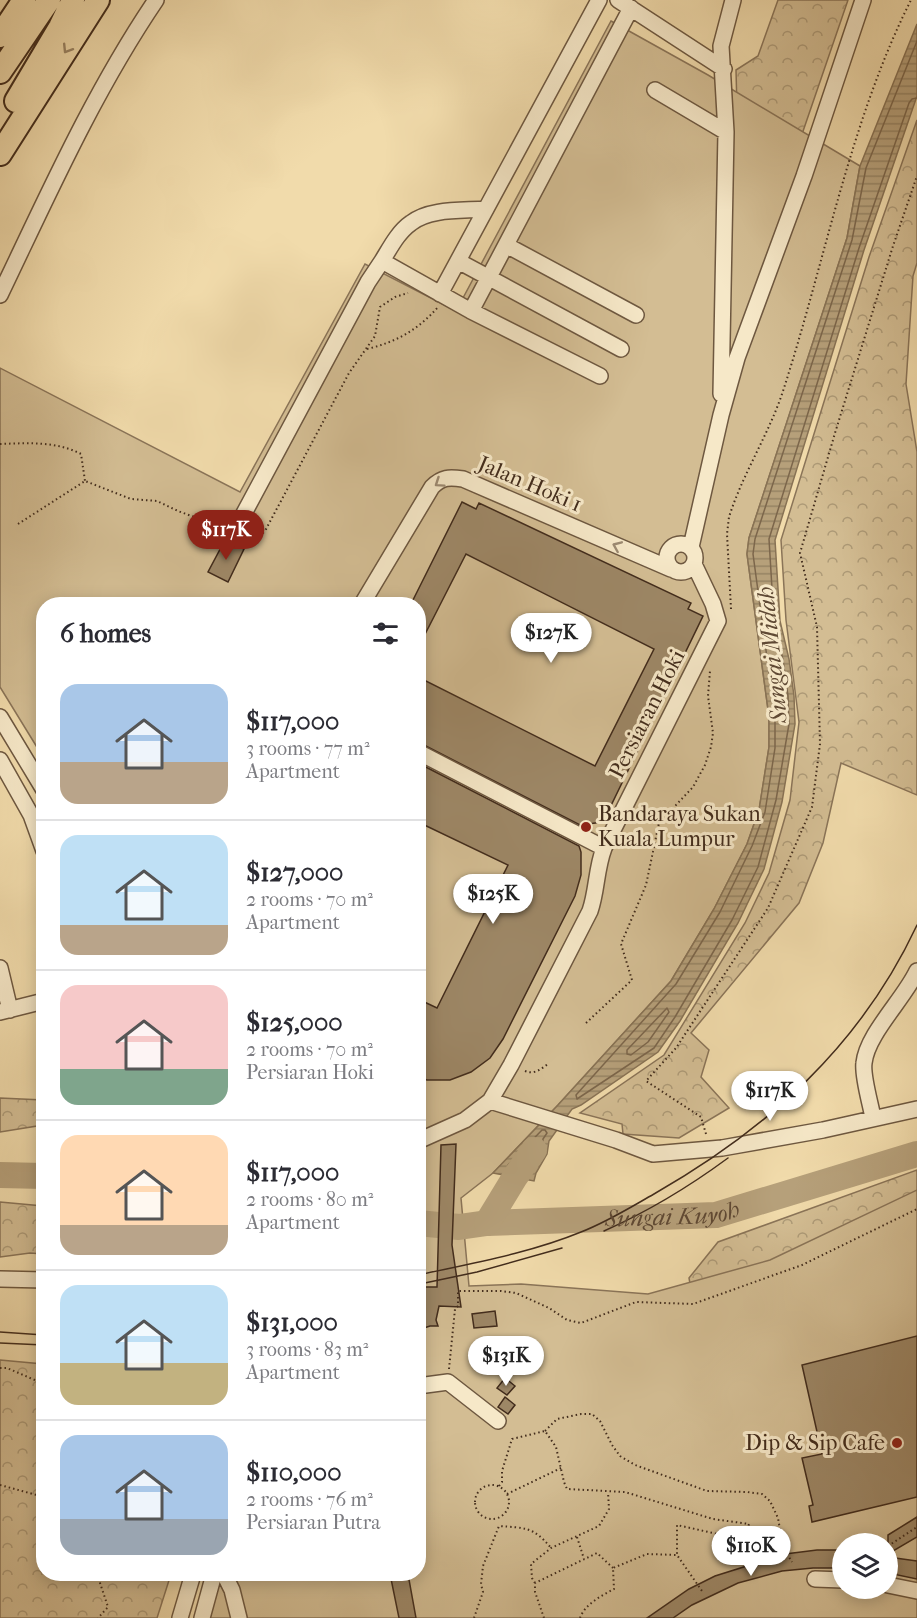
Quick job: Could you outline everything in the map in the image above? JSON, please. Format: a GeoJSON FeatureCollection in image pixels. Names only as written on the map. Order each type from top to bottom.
{"type":"FeatureCollection","features":[{"type":"Feature","properties":{"kind":"highway"},"geometry":{"type":"LineString","coordinates":[[0,36],[24,0]]}},
{"type":"Feature","properties":{"kind":"highway"},"geometry":{"type":"LineString","coordinates":[[0,72],[49,0]]}},
{"type":"Feature","properties":{"kind":"highway"},"geometry":{"type":"LineString","coordinates":[[0,129],[60,27],[73,0]]}},
{"type":"Feature","properties":{"kind":"highway"},"geometry":{"type":"LineString","coordinates":[[0,154],[98,0]]}},
{"type":"Feature","properties":{"kind":"street"},"geometry":{"type":"LineString","coordinates":[[0,295],[102,86],[156,0]]}},
{"type":"Feature","properties":{"kind":"street"},"geometry":{"type":"LineString","coordinates":[[440,294],[599,0]]}},
{"type":"Feature","properties":{"kind":"street"},"geometry":{"type":"LineString","coordinates":[[721,415],[726,132],[721,46],[733,0]]}},
{"type":"Feature","properties":{"kind":"street"},"geometry":{"type":"LineString","coordinates":[[691,547],[678,544],[670,549],[666,557],[671,569],[679,573],[684,572],[692,568],[694,564],[695,555],[691,547],[721,415],[737,358],[804,176],[863,0]]}},
{"type":"Feature","properties":{"kind":"street"},"geometry":{"type":"LineString","coordinates":[[471,312],[625,4],[724,69]]}},
{"type":"Feature","properties":{"kind":"street"},"geometry":{"type":"LineString","coordinates":[[655,90],[726,132]]}},
{"type":"Feature","properties":{"kind":"street"},"geometry":{"type":"LineString","coordinates":[[234,532],[368,282],[401,232],[412,222],[429,214],[486,209]]}},
{"type":"Feature","properties":{"kind":"street"},"geometry":{"type":"LineString","coordinates":[[506,245],[636,315]]}},
{"type":"Feature","properties":{"kind":"street"},"geometry":{"type":"LineString","coordinates":[[382,261],[471,312],[600,376]]}},
{"type":"Feature","properties":{"kind":"street"},"geometry":{"type":"LineString","coordinates":[[458,261],[621,349]]}},
{"type":"Feature","properties":{"kind":"street","name":"Jalan Hoki 1"},"geometry":{"type":"LineString","coordinates":[[366,597],[432,487],[440,480],[450,477],[463,479],[671,569]]}},
{"type":"Feature","properties":{"kind":"street","name":"Persiaran Hoki"},"geometry":{"type":"LineString","coordinates":[[426,1137],[465,1120],[490,1101],[511,1065],[590,911],[599,861],[604,848],[718,621],[713,604],[694,564]]}},
{"type":"Feature","properties":{"kind":"street"},"geometry":{"type":"LineString","coordinates":[[0,717],[36,777]]}},
{"type":"Feature","properties":{"kind":"street"},"geometry":{"type":"LineString","coordinates":[[0,753],[16,745]]}},
{"type":"Feature","properties":{"kind":"street"},"geometry":{"type":"LineString","coordinates":[[426,756],[604,848]]}},
{"type":"Feature","properties":{"kind":"street"},"geometry":{"type":"LineString","coordinates":[[0,760],[31,815],[36,829]]}},
{"type":"Feature","properties":{"kind":"street"},"geometry":{"type":"LineString","coordinates":[[0,968],[5,1011],[36,1003]]}},
{"type":"Feature","properties":{"kind":"street"},"geometry":{"type":"LineString","coordinates":[[873,1118],[864,1065],[869,1044],[910,985],[917,971]]}},
{"type":"Feature","properties":{"kind":"street"},"geometry":{"type":"LineString","coordinates":[[490,1101],[616,1140],[653,1154],[710,1149],[823,1130],[917,1109]]}},
{"type":"Feature","properties":{"kind":"street"},"geometry":{"type":"LineString","coordinates":[[0,1279],[36,1280]]}},
{"type":"Feature","properties":{"kind":"street"},"geometry":{"type":"LineString","coordinates":[[426,1385],[448,1382],[498,1421]]}},
{"type":"Feature","properties":{"kind":"street"},"geometry":{"type":"LineString","coordinates":[[815,1579],[832,1580]]}},
{"type":"Feature","properties":{"kind":"street"},"geometry":{"type":"LineString","coordinates":[[180,1618],[191,1581]]}},
{"type":"Feature","properties":{"kind":"street"},"geometry":{"type":"LineString","coordinates":[[202,1618],[212,1581]]}},
{"type":"Feature","properties":{"kind":"street"},"geometry":{"type":"LineString","coordinates":[[228,1581],[239,1618]]}},
{"type":"Feature","properties":{"kind":"street"},"geometry":{"type":"LineString","coordinates":[[898,1587],[917,1591]]}},
{"type":"Feature","properties":{"kind":"path"},"geometry":{"type":"LineString","coordinates":[[730,613],[727,534],[729,517],[783,393],[831,222],[868,104],[911,0]]}},
{"type":"Feature","properties":{"kind":"path"},"geometry":{"type":"LineString","coordinates":[[710,1149],[701,1117],[646,1081],[676,1048],[768,908],[812,807],[820,744],[817,627],[800,554],[842,411],[917,176]]}},
{"type":"Feature","properties":{"kind":"path"},"geometry":{"type":"LineString","coordinates":[[0,444],[57,444],[81,454],[85,481]]}},
{"type":"Feature","properties":{"kind":"path"},"geometry":{"type":"LineString","coordinates":[[586,1023],[632,980],[621,944],[646,885],[658,824],[693,787],[705,765],[711,747],[713,733],[708,696],[712,663]]}},
{"type":"Feature","properties":{"kind":"path"},"geometry":{"type":"LineString","coordinates":[[646,806],[663,817]]}},
{"type":"Feature","properties":{"kind":"path"},"geometry":{"type":"LineString","coordinates":[[530,1073],[548,1064]]}},
{"type":"Feature","properties":{"kind":"path"},"geometry":{"type":"LineString","coordinates":[[448,1382],[458,1291],[516,1293],[549,1308],[567,1320],[581,1323],[636,1302],[693,1304],[802,1264],[917,1209]]}},
{"type":"Feature","properties":{"kind":"path"},"geometry":{"type":"LineString","coordinates":[[0,1368],[7,1368],[36,1380]]}},
{"type":"Feature","properties":{"kind":"path"},"geometry":{"type":"LineString","coordinates":[[499,1486],[502,1482],[502,1471],[512,1439],[544,1431],[557,1419],[592,1414],[600,1421],[620,1456],[635,1465],[707,1491],[762,1494],[770,1501],[778,1518],[783,1547],[792,1562]]}},
{"type":"Feature","properties":{"kind":"path"},"geometry":{"type":"LineString","coordinates":[[544,1431],[556,1446],[567,1489],[625,1492],[713,1519],[749,1524],[744,1539],[677,1525],[677,1555],[702,1591]]}},
{"type":"Feature","properties":{"kind":"path"},"geometry":{"type":"LineString","coordinates":[[507,1494],[561,1468]]}},
{"type":"Feature","properties":{"kind":"path"},"geometry":{"type":"LineString","coordinates":[[0,1485],[36,1495]]}},
{"type":"Feature","properties":{"kind":"path"},"geometry":{"type":"LineString","coordinates":[[488,1485],[499,1486],[507,1494],[509,1505],[507,1510],[497,1518],[483,1516],[478,1512],[476,1497],[488,1485]]}},
{"type":"Feature","properties":{"kind":"path"},"geometry":{"type":"LineString","coordinates":[[544,1618],[535,1592],[531,1564],[550,1548],[599,1527],[609,1509],[608,1491]]}},
{"type":"Feature","properties":{"kind":"path"},"geometry":{"type":"LineString","coordinates":[[474,1618],[483,1592],[481,1584],[483,1566],[499,1526],[497,1518]]}},
{"type":"Feature","properties":{"kind":"path"},"geometry":{"type":"LineString","coordinates":[[499,1526],[528,1528],[542,1538],[550,1548]]}},
{"type":"Feature","properties":{"kind":"path"},"geometry":{"type":"LineString","coordinates":[[898,1539],[917,1527]]}},
{"type":"Feature","properties":{"kind":"path"},"geometry":{"type":"LineString","coordinates":[[577,1536],[584,1559]]}},
{"type":"Feature","properties":{"kind":"path"},"geometry":{"type":"LineString","coordinates":[[535,1583],[597,1553],[613,1568],[614,1589],[582,1612],[580,1618]]}},
{"type":"Feature","properties":{"kind":"path"},"geometry":{"type":"LineString","coordinates":[[613,1568],[647,1554],[677,1555]]}},
{"type":"Feature","properties":{"kind":"path"},"geometry":{"type":"LineString","coordinates":[[98,1618],[108,1607],[99,1581]]}},
{"type":"Feature","properties":{"kind":"green space"},"geometry":{"type":"Polygon","coordinates":[[[778,0],[848,0],[728,350],[740,226],[736,70],[758,56],[778,0]]]}},
{"type":"Feature","properties":{"kind":"green space","name":"Bandaraya Sukan Kuala Lumpur"},"geometry":{"type":"Polygon","coordinates":[[[611,21],[708,75],[860,166],[847,238],[749,538],[747,554],[769,717],[769,747],[759,810],[747,844],[714,909],[671,981],[493,1173],[461,1198],[469,1286],[521,1284],[648,1294],[770,1260],[917,1190],[917,1618],[201,1618],[210,1581],[426,1581],[426,597],[36,597],[36,746],[0,687],[0,368],[240,492],[365,264],[456,311],[611,21]]]}},
{"type":"Feature","properties":{"kind":"green space"},"geometry":{"type":"Polygon","coordinates":[[[917,120],[917,263],[913,276],[906,384],[917,452],[917,795],[841,763],[823,843],[799,903],[691,1033],[709,1050],[701,1077],[729,1108],[679,1138],[623,1134],[622,1124],[580,1113],[664,1055],[745,923],[769,873],[790,800],[799,722],[786,620],[781,540],[869,257],[917,120]]]}},
{"type":"Feature","properties":{"kind":"green space"},"geometry":{"type":"Polygon","coordinates":[[[0,1098],[36,1100],[36,1126],[0,1132],[0,1098]]]}},
{"type":"Feature","properties":{"kind":"green space"},"geometry":{"type":"Polygon","coordinates":[[[917,1170],[917,1306],[696,1318],[689,1278],[718,1242],[917,1170]]]}},
{"type":"Feature","properties":{"kind":"green space"},"geometry":{"type":"Polygon","coordinates":[[[0,1202],[36,1205],[36,1253],[0,1257],[0,1202]]]}},
{"type":"Feature","properties":{"kind":"green space"},"geometry":{"type":"Polygon","coordinates":[[[0,1360],[36,1363],[36,1581],[169,1581],[157,1618],[0,1618],[0,1360]]]}},
{"type":"Feature","properties":{"kind":"water"},"geometry":{"type":"Polygon","coordinates":[[[917,24],[917,96],[864,250],[775,540],[780,621],[789,659],[795,724],[782,802],[764,869],[738,923],[680,1021],[658,1052],[572,1109],[549,1141],[547,1154],[534,1181],[493,1173],[671,981],[714,909],[747,844],[759,810],[769,747],[769,717],[747,554],[749,538],[847,238],[860,166],[917,24]]]}},
{"type":"Feature","properties":{"kind":"building"},"geometry":{"type":"Polygon","coordinates":[[[462,502],[476,509],[479,503],[691,603],[688,609],[703,616],[603,822],[580,825],[426,746],[426,681],[595,766],[654,649],[466,554],[426,632],[426,597],[414,597],[462,502]]]}},
{"type":"Feature","properties":{"kind":"building"},"geometry":{"type":"Polygon","coordinates":[[[225,540],[244,549],[228,582],[208,572],[225,540]]]}},
{"type":"Feature","properties":{"kind":"building"},"geometry":{"type":"Polygon","coordinates":[[[426,767],[579,846],[581,875],[575,896],[503,1039],[490,1058],[471,1072],[450,1080],[426,1080],[426,1003],[437,1008],[508,865],[426,826],[426,767]]]}},
{"type":"Feature","properties":{"kind":"building"},"geometry":{"type":"Polygon","coordinates":[[[456,1144],[452,1245],[461,1307],[439,1306],[436,1320],[438,1326],[426,1327],[426,1287],[437,1287],[441,1145],[456,1144]]]}},
{"type":"Feature","properties":{"kind":"building"},"geometry":{"type":"Polygon","coordinates":[[[495,1311],[497,1326],[474,1328],[472,1314],[495,1311]]]}},
{"type":"Feature","properties":{"kind":"building"},"geometry":{"type":"Polygon","coordinates":[[[917,1336],[917,1497],[812,1522],[809,1506],[813,1505],[802,1458],[822,1454],[802,1365],[917,1336]]]}},
{"type":"Feature","properties":{"kind":"building"},"geometry":{"type":"Polygon","coordinates":[[[505,1378],[515,1386],[507,1395],[497,1388],[505,1378]]]}},
{"type":"Feature","properties":{"kind":"building"},"geometry":{"type":"Polygon","coordinates":[[[505,1397],[515,1405],[508,1414],[498,1407],[505,1397]]]}},
{"type":"Feature","properties":{"kind":"building"},"geometry":{"type":"Polygon","coordinates":[[[917,1517],[917,1537],[898,1548],[898,1533],[891,1533],[917,1517]]]}},
{"type":"Feature","properties":{"kind":"building"},"geometry":{"type":"Polygon","coordinates":[[[832,1550],[832,1568],[782,1571],[738,1583],[692,1605],[673,1618],[647,1618],[689,1589],[715,1576],[785,1554],[832,1550]]]}},
{"type":"Feature","properties":{"kind":"building"},"geometry":{"type":"Polygon","coordinates":[[[898,1558],[917,1561],[917,1579],[898,1575],[898,1558]]]}},
{"type":"Feature","properties":{"kind":"building"},"geometry":{"type":"Polygon","coordinates":[[[391,1581],[409,1581],[416,1618],[399,1618],[391,1581]]]}},
{"type":"Feature","properties":{"kind":"waterway","name":"Sungai Midah"},"geometry":{"type":"LineString","coordinates":[[487,1223],[534,1150]]}},
{"type":"Feature","properties":{"kind":"waterway","name":"Sungai Kuyoh"},"geometry":{"type":"LineString","coordinates":[[426,1224],[459,1227],[487,1223],[716,1215],[917,1154]]}},
{"type":"Feature","properties":{"kind":"waterway","name":"Sungai Kuyoh"},"geometry":{"type":"LineString","coordinates":[[0,1175],[36,1176]]}},
{"type":"Feature","properties":{"kind":"tram line"},"geometry":{"type":"LineString","coordinates":[[426,1273],[522,1252],[591,1228],[696,1169],[773,1112],[839,1046],[868,1009],[917,925]]}},
{"type":"Feature","properties":{"kind":"tram line"},"geometry":{"type":"LineString","coordinates":[[604,1231],[668,1198],[728,1158]]}},
{"type":"Feature","properties":{"kind":"tram line"},"geometry":{"type":"LineString","coordinates":[[426,1283],[477,1272],[562,1248]]}},
{"type":"Feature","properties":{"kind":"tram line"},"geometry":{"type":"LineString","coordinates":[[0,1332],[36,1334]]}},
{"type":"Feature","properties":{"kind":"tram line"},"geometry":{"type":"LineString","coordinates":[[0,1343],[36,1345]]}},
{"type":"Feature","properties":{"kind":"place","name":"Bandaraya Sukan Kuala Lumpur"},"geometry":{"type":"Point","coordinates":[586,827]}},
{"type":"Feature","properties":{"kind":"place","name":"Dip & Sip Cafe"},"geometry":{"type":"Point","coordinates":[897,1443]}}]}
